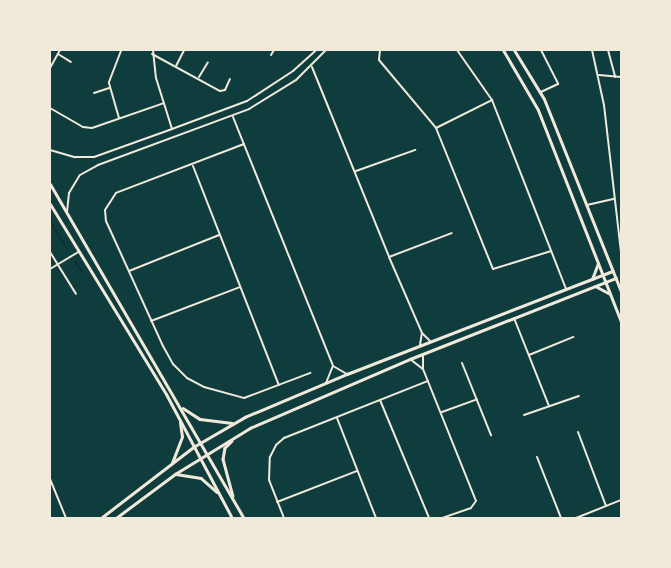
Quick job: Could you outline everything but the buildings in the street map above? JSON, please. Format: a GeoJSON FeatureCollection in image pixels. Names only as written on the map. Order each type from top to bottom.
{"type":"FeatureCollection","features":[{"type":"Feature","properties":{"kind":"main road"},"geometry":{"type":"LineString","coordinates":[[504,50],[538,110],[604,274],[621,322]]}},
{"type":"Feature","properties":{"kind":"main road"},"geometry":{"type":"LineString","coordinates":[[514,50],[541,92],[621,292]]}},
{"type":"Feature","properties":{"kind":"main road"},"geometry":{"type":"LineString","coordinates":[[50,184],[183,408],[244,518]]}},
{"type":"Feature","properties":{"kind":"main road"},"geometry":{"type":"LineString","coordinates":[[50,204],[179,416],[232,518]]}},
{"type":"Feature","properties":{"kind":"main road"},"geometry":{"type":"LineString","coordinates":[[592,279],[598,260]]}},
{"type":"Feature","properties":{"kind":"main road"},"geometry":{"type":"LineString","coordinates":[[596,286],[612,296]]}},
{"type":"Feature","properties":{"kind":"street"},"geometry":{"type":"LineString","coordinates":[[50,68],[60,50]]}},
{"type":"Feature","properties":{"kind":"street"},"geometry":{"type":"LineString","coordinates":[[119,119],[110,88],[112,67],[121,50]]}},
{"type":"Feature","properties":{"kind":"street"},"geometry":{"type":"LineString","coordinates":[[153,50],[152,54],[172,130]]}},
{"type":"Feature","properties":{"kind":"street"},"geometry":{"type":"LineString","coordinates":[[176,66],[184,50]]}},
{"type":"Feature","properties":{"kind":"street"},"geometry":{"type":"LineString","coordinates":[[271,55],[274,50]]}},
{"type":"Feature","properties":{"kind":"street"},"geometry":{"type":"LineString","coordinates":[[50,150],[75,157],[94,157],[172,130],[256,96],[293,72],[316,50]]}},
{"type":"Feature","properties":{"kind":"street"},"geometry":{"type":"LineString","coordinates":[[67,212],[73,183],[86,171],[233,117],[274,96],[312,66],[326,50]]}},
{"type":"Feature","properties":{"kind":"street"},"geometry":{"type":"LineString","coordinates":[[380,50],[378,60],[436,128],[493,269],[551,251]]}},
{"type":"Feature","properties":{"kind":"street"},"geometry":{"type":"LineString","coordinates":[[457,50],[492,100],[566,289]]}},
{"type":"Feature","properties":{"kind":"street"},"geometry":{"type":"LineString","coordinates":[[541,50],[558,84],[541,92]]}},
{"type":"Feature","properties":{"kind":"street"},"geometry":{"type":"LineString","coordinates":[[592,50],[599,75],[621,252]]}},
{"type":"Feature","properties":{"kind":"street"},"geometry":{"type":"LineString","coordinates":[[608,50],[615,76]]}},
{"type":"Feature","properties":{"kind":"street"},"geometry":{"type":"LineString","coordinates":[[58,54],[71,62]]}},
{"type":"Feature","properties":{"kind":"street"},"geometry":{"type":"LineString","coordinates":[[152,54],[223,91],[230,79]]}},
{"type":"Feature","properties":{"kind":"street"},"geometry":{"type":"LineString","coordinates":[[199,78],[208,62]]}},
{"type":"Feature","properties":{"kind":"street"},"geometry":{"type":"LineString","coordinates":[[312,66],[389,257],[422,333],[430,342]]}},
{"type":"Feature","properties":{"kind":"street"},"geometry":{"type":"LineString","coordinates":[[599,75],[621,77]]}},
{"type":"Feature","properties":{"kind":"street"},"geometry":{"type":"LineString","coordinates":[[94,93],[110,88]]}},
{"type":"Feature","properties":{"kind":"street"},"geometry":{"type":"LineString","coordinates":[[436,128],[492,100]]}},
{"type":"Feature","properties":{"kind":"street"},"geometry":{"type":"LineString","coordinates":[[50,108],[83,127],[100,126],[164,103]]}},
{"type":"Feature","properties":{"kind":"street"},"geometry":{"type":"LineString","coordinates":[[233,117],[333,366],[346,374]]}},
{"type":"Feature","properties":{"kind":"street"},"geometry":{"type":"LineString","coordinates":[[244,144],[116,193],[109,200],[106,221],[151,321],[173,364],[187,378],[204,387],[244,398],[310,373]]}},
{"type":"Feature","properties":{"kind":"street"},"geometry":{"type":"LineString","coordinates":[[356,172],[415,150]]}},
{"type":"Feature","properties":{"kind":"street"},"geometry":{"type":"LineString","coordinates":[[193,165],[279,385]]}},
{"type":"Feature","properties":{"kind":"street"},"geometry":{"type":"LineString","coordinates":[[587,205],[614,199]]}},
{"type":"Feature","properties":{"kind":"street"},"geometry":{"type":"LineString","coordinates":[[129,271],[219,234]]}},
{"type":"Feature","properties":{"kind":"street"},"geometry":{"type":"LineString","coordinates":[[389,257],[452,234]]}},
{"type":"Feature","properties":{"kind":"street"},"geometry":{"type":"LineString","coordinates":[[50,252],[76,294]]}},
{"type":"Feature","properties":{"kind":"street"},"geometry":{"type":"LineString","coordinates":[[50,269],[78,252]]}},
{"type":"Feature","properties":{"kind":"street"},"geometry":{"type":"LineString","coordinates":[[101,518],[195,446],[234,423],[346,374],[613,271]]}},
{"type":"Feature","properties":{"kind":"street"},"geometry":{"type":"LineString","coordinates":[[116,518],[175,474],[237,437],[410,359],[616,278]]}},
{"type":"Feature","properties":{"kind":"street"},"geometry":{"type":"LineString","coordinates":[[151,321],[240,287]]}},
{"type":"Feature","properties":{"kind":"street"},"geometry":{"type":"LineString","coordinates":[[514,318],[549,406]]}},
{"type":"Feature","properties":{"kind":"street"},"geometry":{"type":"LineString","coordinates":[[419,346],[422,333]]}},
{"type":"Feature","properties":{"kind":"street"},"geometry":{"type":"LineString","coordinates":[[529,355],[573,338]]}},
{"type":"Feature","properties":{"kind":"street"},"geometry":{"type":"LineString","coordinates":[[424,354],[423,369],[476,501],[471,508],[442,518]]}},
{"type":"Feature","properties":{"kind":"street"},"geometry":{"type":"LineString","coordinates":[[410,359],[423,369]]}},
{"type":"Feature","properties":{"kind":"street"},"geometry":{"type":"LineString","coordinates":[[462,362],[491,435]]}},
{"type":"Feature","properties":{"kind":"street"},"geometry":{"type":"LineString","coordinates":[[326,383],[333,366]]}},
{"type":"Feature","properties":{"kind":"street"},"geometry":{"type":"LineString","coordinates":[[284,518],[277,502],[268,470],[276,445],[284,438],[428,381]]}},
{"type":"Feature","properties":{"kind":"street"},"geometry":{"type":"LineString","coordinates":[[524,415],[579,396]]}},
{"type":"Feature","properties":{"kind":"street"},"geometry":{"type":"LineString","coordinates":[[441,413],[477,399]]}},
{"type":"Feature","properties":{"kind":"street"},"geometry":{"type":"LineString","coordinates":[[380,400],[429,518]]}},
{"type":"Feature","properties":{"kind":"street"},"geometry":{"type":"LineString","coordinates":[[183,408],[200,419],[234,423]]}},
{"type":"Feature","properties":{"kind":"street"},"geometry":{"type":"LineString","coordinates":[[165,469],[179,450],[182,437],[179,416]]}},
{"type":"Feature","properties":{"kind":"street"},"geometry":{"type":"LineString","coordinates":[[336,417],[376,518]]}},
{"type":"Feature","properties":{"kind":"street"},"geometry":{"type":"LineString","coordinates":[[578,432],[606,506]]}},
{"type":"Feature","properties":{"kind":"street"},"geometry":{"type":"LineString","coordinates":[[233,496],[223,459],[226,448],[237,437]]}},
{"type":"Feature","properties":{"kind":"street"},"geometry":{"type":"LineString","coordinates":[[537,457],[561,518]]}},
{"type":"Feature","properties":{"kind":"street"},"geometry":{"type":"LineString","coordinates":[[277,502],[357,471]]}},
{"type":"Feature","properties":{"kind":"street"},"geometry":{"type":"LineString","coordinates":[[175,474],[200,478],[221,496]]}},
{"type":"Feature","properties":{"kind":"street"},"geometry":{"type":"LineString","coordinates":[[50,479],[66,518]]}},
{"type":"Feature","properties":{"kind":"street"},"geometry":{"type":"LineString","coordinates":[[576,518],[621,500]]}},
{"type":"Feature","properties":{"kind":"waterway"},"geometry":{"type":"LineString","coordinates":[[50,221],[67,249]]}},
{"type":"Feature","properties":{"kind":"waterway"},"geometry":{"type":"LineString","coordinates":[[75,261],[81,271]]}}]}
